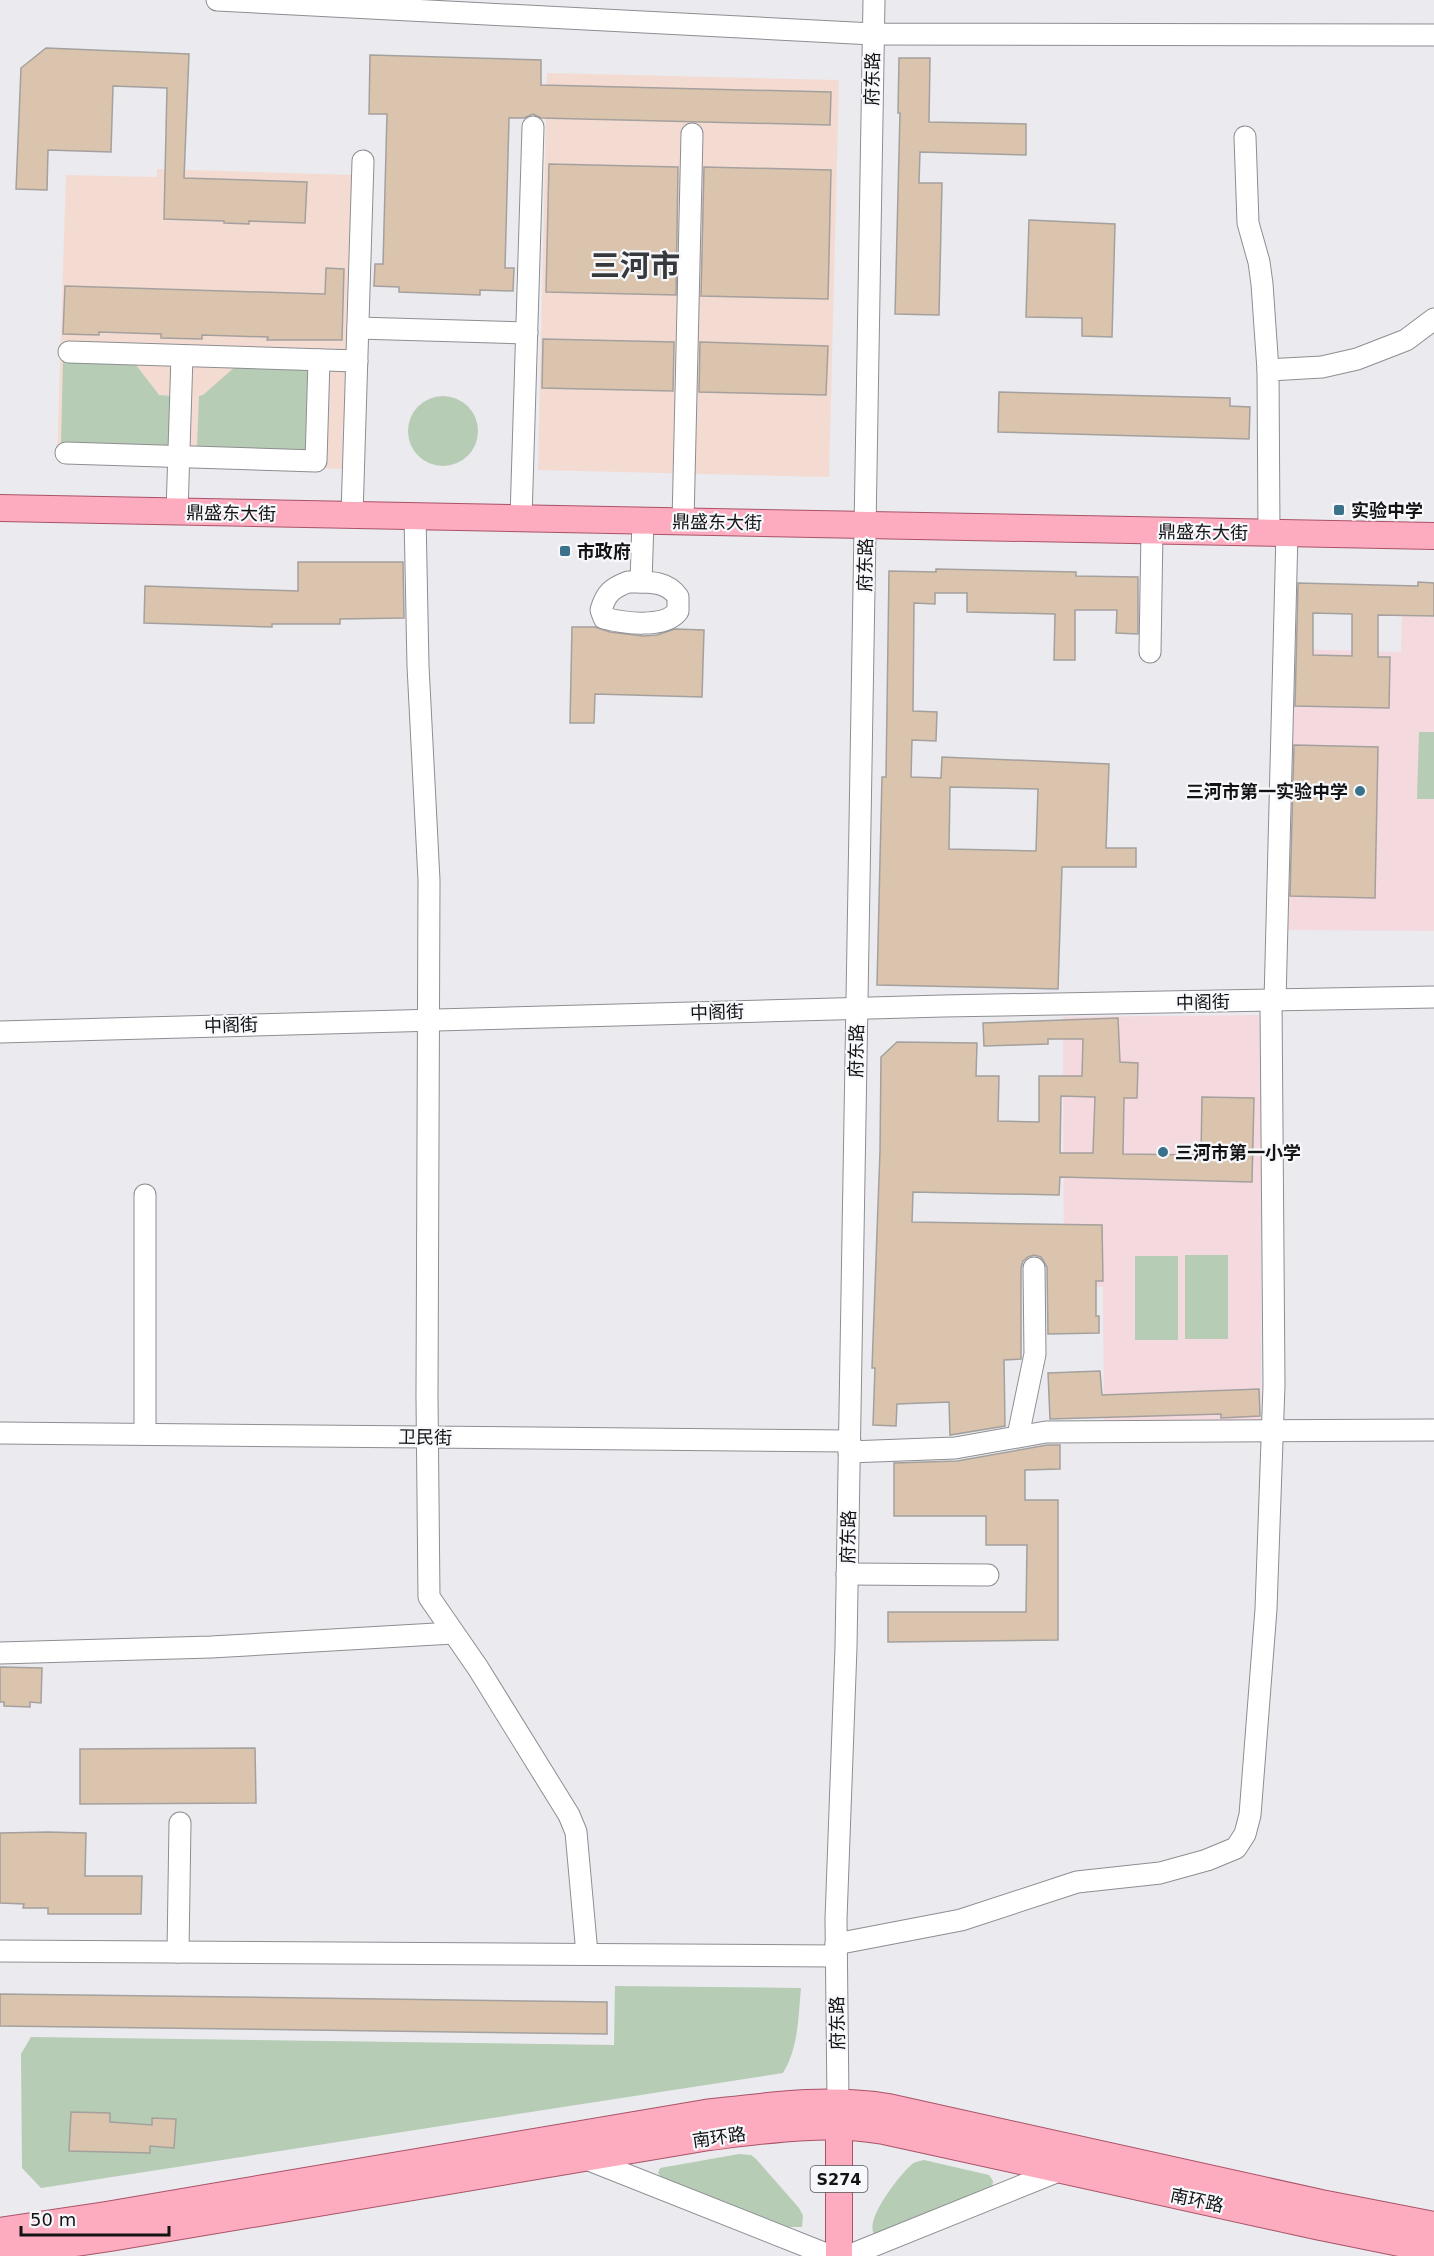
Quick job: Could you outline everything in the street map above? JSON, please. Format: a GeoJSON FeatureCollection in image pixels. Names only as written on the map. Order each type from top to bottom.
{"type":"FeatureCollection","features":[{"type":"Feature","properties":{"kind":"main road","name":"鼎盛东大街"},"geometry":{"type":"LineString","coordinates":[[0,508],[1434,536]]}},
{"type":"Feature","properties":{"kind":"main road","name":"南环路"},"geometry":{"type":"LineString","coordinates":[[0,2254],[110,2238],[709,2137],[775,2129],[839,2114],[860,2103],[1321,2203],[1434,2225]]}},
{"type":"Feature","properties":{"kind":"main road","name":"南环路"},"geometry":{"type":"LineString","coordinates":[[0,2230],[130,2211],[705,2114],[772,2105],[839,2114],[858,2127],[1434,2250]]}},
{"type":"Feature","properties":{"kind":"main road","name":"S274"},"geometry":{"type":"LineString","coordinates":[[839,2114],[839,2256]]}},
{"type":"Feature","properties":{"kind":"street"},"geometry":{"type":"LineString","coordinates":[[217,0],[873,34],[1434,35]]}},
{"type":"Feature","properties":{"kind":"street","name":"府东路"},"geometry":{"type":"LineString","coordinates":[[839,2114],[836,1950],[847,1574],[874,0]]}},
{"type":"Feature","properties":{"kind":"street"},"geometry":{"type":"LineString","coordinates":[[521,518],[533,127]]}},
{"type":"Feature","properties":{"kind":"street"},"geometry":{"type":"LineString","coordinates":[[683,522],[692,134]]}},
{"type":"Feature","properties":{"kind":"street"},"geometry":{"type":"LineString","coordinates":[[0,1951],[587,1954],[836,1950],[961,1920],[1077,1882],[1160,1873],[1207,1860],[1236,1848],[1245,1834],[1250,1815],[1266,1609],[1274,1385],[1273,1001],[1278,533],[1262,284],[1259,262],[1248,223],[1245,137]]}},
{"type":"Feature","properties":{"kind":"street"},"geometry":{"type":"LineString","coordinates":[[352,515],[363,161]]}},
{"type":"Feature","properties":{"kind":"street"},"geometry":{"type":"LineString","coordinates":[[1268,370],[1322,367],[1357,358],[1406,340],[1434,319]]}},
{"type":"Feature","properties":{"kind":"street"},"geometry":{"type":"LineString","coordinates":[[358,328],[527,333]]}},
{"type":"Feature","properties":{"kind":"street"},"geometry":{"type":"LineString","coordinates":[[69,352],[357,361]]}},
{"type":"Feature","properties":{"kind":"street"},"geometry":{"type":"LineString","coordinates":[[177,512],[182,356]]}},
{"type":"Feature","properties":{"kind":"street"},"geometry":{"type":"LineString","coordinates":[[66,453],[316,461],[319,360]]}},
{"type":"Feature","properties":{"kind":"street"},"geometry":{"type":"LineString","coordinates":[[415,516],[418,666],[429,880],[427,1437],[429,1597],[478,1668],[569,1815],[576,1832],[587,1954]]}},
{"type":"Feature","properties":{"kind":"street"},"geometry":{"type":"LineString","coordinates":[[641,582],[643,521]]}},
{"type":"Feature","properties":{"kind":"street"},"geometry":{"type":"LineString","coordinates":[[1150,652],[1152,531]]}},
{"type":"Feature","properties":{"kind":"street","name":"中阁街"},"geometry":{"type":"LineString","coordinates":[[0,1032],[857,1008],[1434,997]]}},
{"type":"Feature","properties":{"kind":"street"},"geometry":{"type":"LineString","coordinates":[[144,1434],[146,1195]]}},
{"type":"Feature","properties":{"kind":"street"},"geometry":{"type":"LineString","coordinates":[[1018,1436],[1020,1417],[1035,1354],[1034,1268]]}},
{"type":"Feature","properties":{"kind":"street","name":"卫民街"},"geometry":{"type":"LineString","coordinates":[[0,1432],[427,1437],[955,1448],[1046,1432],[1434,1430]]}},
{"type":"Feature","properties":{"kind":"street"},"geometry":{"type":"LineString","coordinates":[[847,1574],[988,1575]]}},
{"type":"Feature","properties":{"kind":"street"},"geometry":{"type":"LineString","coordinates":[[0,1653],[210,1647],[453,1633]]}},
{"type":"Feature","properties":{"kind":"street"},"geometry":{"type":"LineString","coordinates":[[178,1952],[180,1823]]}},
{"type":"Feature","properties":{"kind":"street"},"geometry":{"type":"LineString","coordinates":[[585,2158],[831,2256]]}},
{"type":"Feature","properties":{"kind":"street"},"geometry":{"type":"LineString","coordinates":[[848,2256],[1061,2170]]}},
{"type":"Feature","properties":{"kind":"shaded area"},"geometry":{"type":"Polygon","coordinates":[[[547,73],[839,80],[829,477],[538,470],[547,73]]]}},
{"type":"Feature","properties":{"kind":"shaded area"},"geometry":{"type":"Polygon","coordinates":[[[157,169],[354,175],[346,469],[57,461],[66,175],[157,177],[157,169]]]}},
{"type":"Feature","properties":{"kind":"shaded area","name":"三河市第一实验中学"},"geometry":{"type":"Polygon","coordinates":[[[1402,616],[1434,617],[1434,931],[1284,930],[1290,649],[1401,652],[1402,616]]]}},
{"type":"Feature","properties":{"kind":"shaded area","name":"三河市第一小学"},"geometry":{"type":"Polygon","coordinates":[[[1262,1015],[1261,1422],[1104,1422],[1103,1287],[1064,1287],[1063,1017],[1262,1015]]]}},
{"type":"Feature","properties":{"kind":"green space"},"geometry":{"type":"Polygon","coordinates":[[[63,359],[133,361],[159,395],[171,396],[170,446],[61,443],[63,359]]]}},
{"type":"Feature","properties":{"kind":"green space"},"geometry":{"type":"Polygon","coordinates":[[[308,364],[305,451],[197,447],[199,396],[236,366],[308,364]]]}},
{"type":"Feature","properties":{"kind":"green space"},"geometry":{"type":"Polygon","coordinates":[[[443,396],[456,399],[468,406],[475,418],[478,431],[475,444],[468,456],[456,463],[443,466],[430,463],[418,456],[411,444],[408,431],[411,418],[418,406],[430,399],[443,396]]]}},
{"type":"Feature","properties":{"kind":"green space"},"geometry":{"type":"Polygon","coordinates":[[[1419,732],[1434,732],[1434,799],[1417,799],[1419,732]]]}},
{"type":"Feature","properties":{"kind":"green space"},"geometry":{"type":"Polygon","coordinates":[[[1185,1255],[1228,1255],[1228,1339],[1185,1339],[1185,1255]]]}},
{"type":"Feature","properties":{"kind":"green space"},"geometry":{"type":"Polygon","coordinates":[[[1135,1256],[1178,1256],[1178,1340],[1135,1340],[1135,1256]]]}},
{"type":"Feature","properties":{"kind":"green space"},"geometry":{"type":"Polygon","coordinates":[[[615,1986],[801,1988],[797,2032],[788,2063],[783,2073],[41,2188],[22,2168],[21,2054],[31,2037],[614,2045],[615,1986]]]}},
{"type":"Feature","properties":{"kind":"green space"},"geometry":{"type":"Polygon","coordinates":[[[739,2154],[751,2155],[756,2159],[799,2208],[803,2216],[802,2227],[789,2227],[661,2178],[658,2173],[660,2168],[739,2154]]]}},
{"type":"Feature","properties":{"kind":"green space"},"geometry":{"type":"Polygon","coordinates":[[[924,2160],[989,2175],[993,2181],[992,2188],[875,2235],[874,2220],[884,2199],[911,2165],[924,2160]]]}},
{"type":"Feature","properties":{"kind":"building"},"geometry":{"type":"Polygon","coordinates":[[[46,48],[189,54],[184,178],[307,182],[305,223],[249,221],[249,224],[164,219],[167,88],[113,86],[111,152],[48,150],[47,190],[16,189],[21,68],[46,48]]]}},
{"type":"Feature","properties":{"kind":"building"},"geometry":{"type":"Polygon","coordinates":[[[370,55],[541,60],[541,85],[831,92],[830,125],[541,118],[533,114],[524,118],[509,118],[505,268],[514,268],[513,291],[480,290],[480,295],[399,292],[399,287],[374,286],[375,264],[383,264],[387,114],[369,114],[370,55]]]}},
{"type":"Feature","properties":{"kind":"building"},"geometry":{"type":"Polygon","coordinates":[[[899,58],[930,58],[929,122],[1026,124],[1026,155],[920,152],[919,183],[942,183],[939,315],[895,314],[900,113],[898,113],[899,58]]]}},
{"type":"Feature","properties":{"kind":"building"},"geometry":{"type":"Polygon","coordinates":[[[549,164],[678,167],[676,295],[546,292],[549,164]]]}},
{"type":"Feature","properties":{"kind":"building"},"geometry":{"type":"Polygon","coordinates":[[[704,167],[831,170],[828,299],[701,296],[704,167]]]}},
{"type":"Feature","properties":{"kind":"building"},"geometry":{"type":"Polygon","coordinates":[[[1029,220],[1115,224],[1112,337],[1082,336],[1082,318],[1026,317],[1029,220]]]}},
{"type":"Feature","properties":{"kind":"building"},"geometry":{"type":"Polygon","coordinates":[[[326,268],[344,269],[342,340],[267,340],[268,337],[202,335],[202,339],[161,338],[161,334],[99,332],[99,335],[63,334],[65,286],[325,294],[326,268]]]}},
{"type":"Feature","properties":{"kind":"building"},"geometry":{"type":"Polygon","coordinates":[[[543,339],[674,342],[673,391],[542,388],[543,339]]]}},
{"type":"Feature","properties":{"kind":"building"},"geometry":{"type":"Polygon","coordinates":[[[700,342],[828,346],[826,395],[699,392],[700,342]]]}},
{"type":"Feature","properties":{"kind":"building"},"geometry":{"type":"Polygon","coordinates":[[[999,392],[1230,398],[1230,406],[1250,407],[1249,439],[998,432],[999,392]]]}},
{"type":"Feature","properties":{"kind":"building"},"geometry":{"type":"Polygon","coordinates":[[[298,562],[403,562],[404,618],[340,619],[340,624],[272,624],[272,627],[144,623],[145,586],[298,591],[298,562]]]}},
{"type":"Feature","properties":{"kind":"building"},"geometry":{"type":"Polygon","coordinates":[[[936,569],[1076,572],[1076,576],[1138,577],[1138,634],[1116,633],[1117,610],[1075,610],[1075,660],[1054,660],[1055,614],[967,612],[967,593],[935,593],[935,604],[914,603],[913,711],[937,712],[936,741],[912,740],[911,777],[941,778],[942,757],[1109,764],[1106,848],[1136,848],[1136,867],[1062,867],[1058,989],[877,985],[882,777],[886,777],[889,571],[936,572],[936,569]],[[950,787],[949,849],[1036,851],[1038,789],[950,787]]]}},
{"type":"Feature","properties":{"kind":"building"},"geometry":{"type":"Polygon","coordinates":[[[1418,582],[1434,583],[1434,616],[1378,615],[1378,657],[1390,657],[1389,708],[1295,706],[1298,583],[1418,586],[1418,582]],[[1313,613],[1313,655],[1352,656],[1352,614],[1313,613]]]}},
{"type":"Feature","properties":{"kind":"building"},"geometry":{"type":"Polygon","coordinates":[[[572,627],[595,627],[610,632],[643,636],[657,635],[675,629],[704,630],[702,697],[595,694],[594,723],[570,723],[572,627]]]}},
{"type":"Feature","properties":{"kind":"building"},"geometry":{"type":"Polygon","coordinates":[[[1294,745],[1378,747],[1375,898],[1290,896],[1294,745]]]}},
{"type":"Feature","properties":{"kind":"building"},"geometry":{"type":"Polygon","coordinates":[[[1118,1018],[1120,1062],[1138,1063],[1137,1098],[1124,1098],[1123,1154],[1201,1155],[1202,1097],[1254,1098],[1252,1182],[1060,1177],[1059,1195],[913,1192],[912,1222],[1102,1225],[1103,1281],[1096,1281],[1096,1316],[1099,1316],[1099,1333],[1048,1334],[1047,1267],[1041,1257],[1034,1255],[1028,1257],[1023,1261],[1021,1268],[1021,1359],[1004,1360],[1005,1426],[950,1435],[949,1402],[897,1404],[896,1426],[873,1425],[875,1368],[872,1368],[881,1057],[897,1042],[977,1043],[976,1076],[999,1076],[998,1121],[1039,1122],[1039,1076],[1082,1076],[1083,1039],[1048,1039],[1048,1044],[984,1046],[983,1023],[1118,1018]],[[1061,1096],[1060,1153],[1093,1153],[1095,1097],[1061,1096]]]}},
{"type":"Feature","properties":{"kind":"building"},"geometry":{"type":"Polygon","coordinates":[[[1100,1371],[1102,1395],[1259,1389],[1260,1416],[1221,1418],[1221,1414],[1050,1419],[1048,1373],[1100,1371]]]}},
{"type":"Feature","properties":{"kind":"building"},"geometry":{"type":"Polygon","coordinates":[[[1047,1445],[1060,1445],[1060,1469],[1025,1470],[1025,1500],[1058,1500],[1058,1640],[888,1642],[888,1612],[1026,1612],[1027,1545],[986,1545],[986,1516],[894,1516],[894,1463],[957,1461],[1047,1445]]]}},
{"type":"Feature","properties":{"kind":"building"},"geometry":{"type":"Polygon","coordinates":[[[0,1667],[42,1668],[41,1703],[30,1702],[30,1707],[4,1706],[4,1702],[0,1702],[0,1667]]]}},
{"type":"Feature","properties":{"kind":"building"},"geometry":{"type":"Polygon","coordinates":[[[255,1748],[256,1803],[80,1804],[80,1749],[255,1748]]]}},
{"type":"Feature","properties":{"kind":"building"},"geometry":{"type":"Polygon","coordinates":[[[0,1833],[86,1833],[85,1876],[142,1876],[141,1914],[48,1914],[48,1908],[23,1908],[24,1904],[0,1903],[0,1833]]]}},
{"type":"Feature","properties":{"kind":"building"},"geometry":{"type":"Polygon","coordinates":[[[0,1994],[607,2002],[607,2034],[0,2026],[0,1994]]]}},
{"type":"Feature","properties":{"kind":"building"},"geometry":{"type":"Polygon","coordinates":[[[71,2112],[110,2113],[110,2122],[152,2125],[152,2118],[176,2119],[174,2148],[150,2146],[150,2153],[69,2151],[71,2112]]]}},
{"type":"Feature","properties":{"kind":"place","name":"实验中学"},"geometry":{"type":"Point","coordinates":[1339,510]}},
{"type":"Feature","properties":{"kind":"place","name":"市政府"},"geometry":{"type":"Point","coordinates":[565,551]}},
{"type":"Feature","properties":{"kind":"place","name":"三河市第一实验中学"},"geometry":{"type":"Point","coordinates":[1360,791]}},
{"type":"Feature","properties":{"kind":"place","name":"三河市第一小学"},"geometry":{"type":"Point","coordinates":[1163,1152]}},
{"type":"Feature","properties":{"kind":"district","name":"三河市"},"geometry":{"type":"Point","coordinates":[635,265]}}]}
